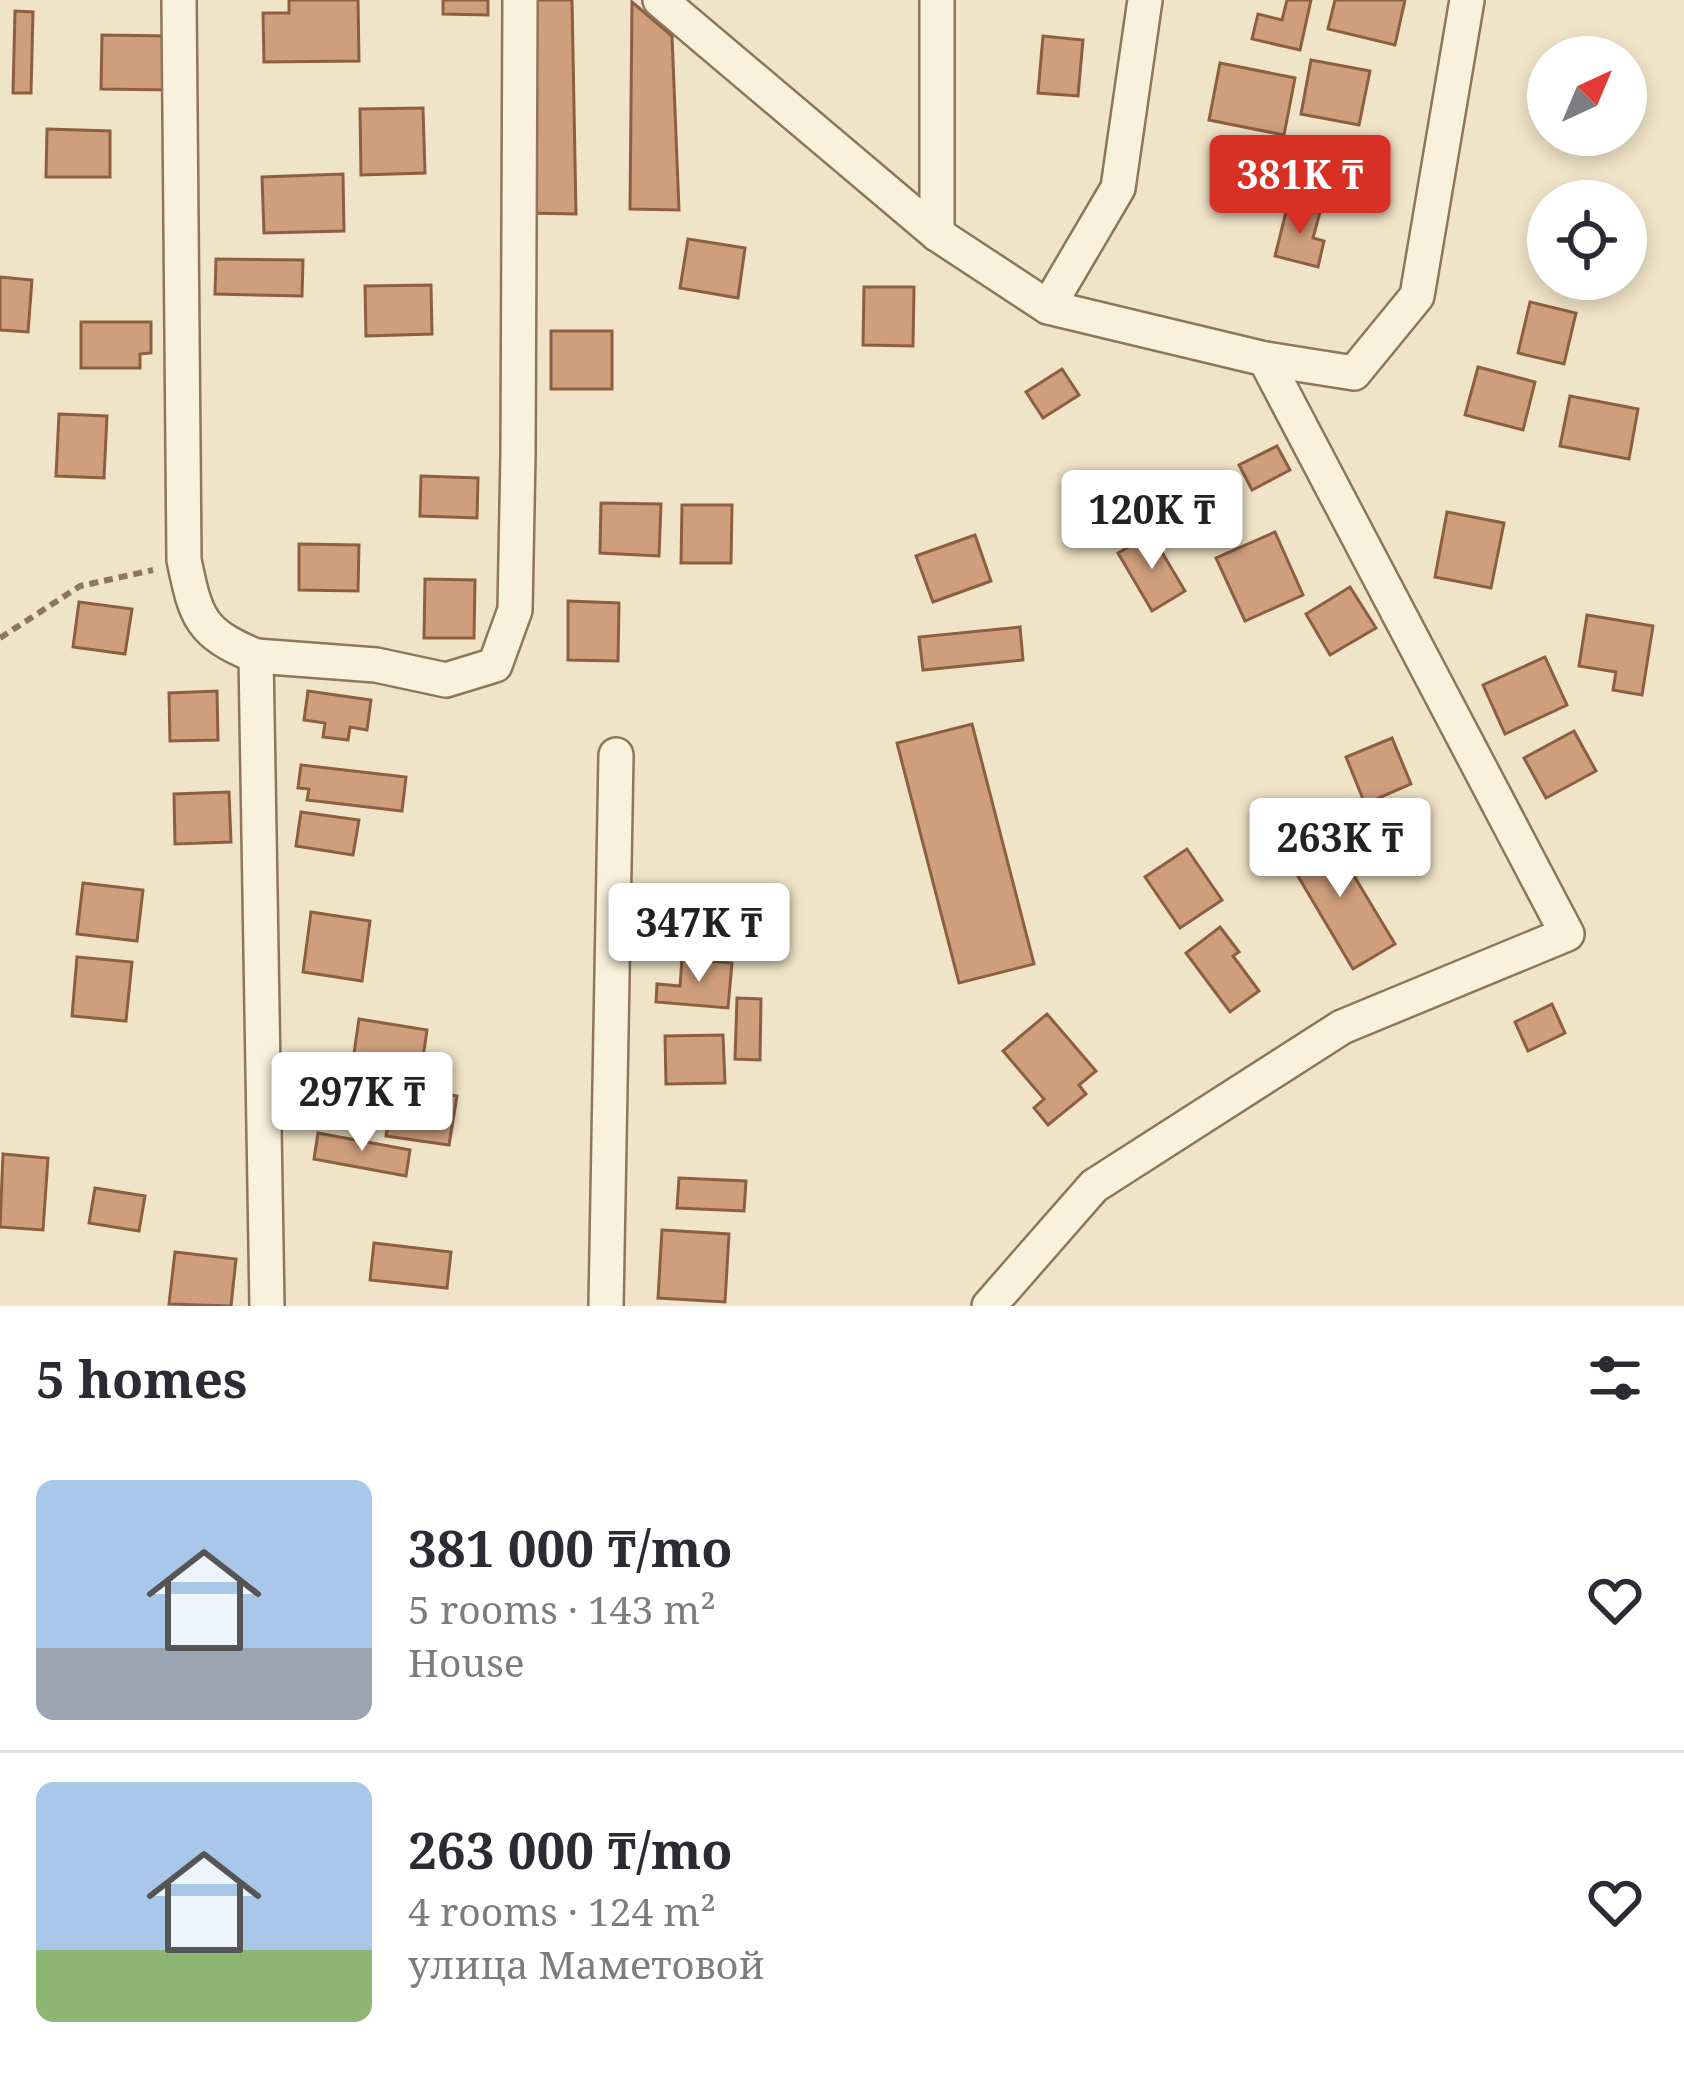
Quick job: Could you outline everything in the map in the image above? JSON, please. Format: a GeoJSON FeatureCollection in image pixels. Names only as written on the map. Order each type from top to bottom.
{"type":"FeatureCollection","features":[{"type":"Feature","properties":{"kind":"street"},"geometry":{"type":"LineString","coordinates":[[179,0],[184,560],[192,598],[207,630],[256,656],[376,665],[446,680],[495,664],[514,610],[520,0]]}},
{"type":"Feature","properties":{"kind":"street"},"geometry":{"type":"LineString","coordinates":[[660,0],[937,234],[1048,308],[1265,358],[1354,373],[1418,296],[1467,0]]}},
{"type":"Feature","properties":{"kind":"street"},"geometry":{"type":"LineString","coordinates":[[937,0],[937,234]]}},
{"type":"Feature","properties":{"kind":"street"},"geometry":{"type":"LineString","coordinates":[[1048,308],[1118,188],[1144,0]]}},
{"type":"Feature","properties":{"kind":"street"},"geometry":{"type":"LineString","coordinates":[[989,1306],[1094,1186],[1132,1161],[1342,1027],[1567,934],[1265,358]]}},
{"type":"Feature","properties":{"kind":"street"},"geometry":{"type":"LineString","coordinates":[[256,656],[267,1306]]}},
{"type":"Feature","properties":{"kind":"street"},"geometry":{"type":"LineString","coordinates":[[606,1306],[616,754]]}},
{"type":"Feature","properties":{"kind":"path"},"geometry":{"type":"LineString","coordinates":[[0,638],[80,586],[136,576],[184,560]]}},
{"type":"Feature","properties":{"kind":"building"},"geometry":{"type":"Polygon","coordinates":[[[289,0],[358,0],[359,61],[264,62],[263,13],[289,13],[289,0]]]}},
{"type":"Feature","properties":{"kind":"building"},"geometry":{"type":"Polygon","coordinates":[[[443,0],[488,0],[488,15],[443,14],[443,0]]]}},
{"type":"Feature","properties":{"kind":"building"},"geometry":{"type":"Polygon","coordinates":[[[526,0],[572,0],[576,214],[523,213],[526,0]]]}},
{"type":"Feature","properties":{"kind":"building"},"geometry":{"type":"Polygon","coordinates":[[[1287,0],[1311,0],[1300,50],[1252,39],[1258,14],[1282,20],[1287,0]]]}},
{"type":"Feature","properties":{"kind":"building"},"geometry":{"type":"Polygon","coordinates":[[[1335,0],[1405,0],[1395,45],[1328,29],[1335,0]]]}},
{"type":"Feature","properties":{"kind":"building"},"geometry":{"type":"Polygon","coordinates":[[[632,2],[672,36],[679,210],[630,209],[632,2]]]}},
{"type":"Feature","properties":{"kind":"building"},"geometry":{"type":"Polygon","coordinates":[[[15,11],[33,12],[31,93],[13,93],[15,11]]]}},
{"type":"Feature","properties":{"kind":"building"},"geometry":{"type":"Polygon","coordinates":[[[102,35],[171,36],[171,90],[101,89],[102,35]]]}},
{"type":"Feature","properties":{"kind":"building"},"geometry":{"type":"Polygon","coordinates":[[[1043,36],[1083,40],[1078,96],[1038,93],[1043,36]]]}},
{"type":"Feature","properties":{"kind":"building"},"geometry":{"type":"Polygon","coordinates":[[[1311,60],[1370,71],[1359,125],[1301,114],[1311,60]]]}},
{"type":"Feature","properties":{"kind":"building"},"geometry":{"type":"Polygon","coordinates":[[[1220,63],[1295,78],[1284,135],[1209,120],[1220,63]]]}},
{"type":"Feature","properties":{"kind":"building"},"geometry":{"type":"Polygon","coordinates":[[[423,108],[425,173],[361,175],[360,109],[423,108]]]}},
{"type":"Feature","properties":{"kind":"building"},"geometry":{"type":"Polygon","coordinates":[[[47,129],[110,131],[110,177],[46,177],[47,129]]]}},
{"type":"Feature","properties":{"kind":"building"},"geometry":{"type":"Polygon","coordinates":[[[343,174],[344,231],[264,233],[262,177],[343,174]]]}},
{"type":"Feature","properties":{"kind":"building"},"geometry":{"type":"Polygon","coordinates":[[[1288,204],[1320,212],[1313,238],[1324,241],[1318,267],[1275,256],[1288,204]]]}},
{"type":"Feature","properties":{"kind":"building"},"geometry":{"type":"Polygon","coordinates":[[[688,239],[745,248],[738,298],[680,288],[688,239]]]}},
{"type":"Feature","properties":{"kind":"building"},"geometry":{"type":"Polygon","coordinates":[[[216,259],[303,260],[302,296],[215,294],[216,259]]]}},
{"type":"Feature","properties":{"kind":"building"},"geometry":{"type":"Polygon","coordinates":[[[0,277],[32,280],[28,332],[0,330],[0,277]]]}},
{"type":"Feature","properties":{"kind":"building"},"geometry":{"type":"Polygon","coordinates":[[[431,285],[432,334],[366,336],[365,286],[431,285]]]}},
{"type":"Feature","properties":{"kind":"building"},"geometry":{"type":"Polygon","coordinates":[[[864,287],[914,287],[913,346],[863,345],[864,287]]]}},
{"type":"Feature","properties":{"kind":"building"},"geometry":{"type":"Polygon","coordinates":[[[1530,302],[1576,313],[1564,364],[1518,353],[1530,302]]]}},
{"type":"Feature","properties":{"kind":"building"},"geometry":{"type":"Polygon","coordinates":[[[81,322],[151,322],[151,353],[140,354],[140,368],[81,368],[81,322]]]}},
{"type":"Feature","properties":{"kind":"building"},"geometry":{"type":"Polygon","coordinates":[[[551,331],[612,331],[612,389],[551,389],[551,331]]]}},
{"type":"Feature","properties":{"kind":"building"},"geometry":{"type":"Polygon","coordinates":[[[1478,367],[1535,382],[1523,430],[1465,415],[1478,367]]]}},
{"type":"Feature","properties":{"kind":"building"},"geometry":{"type":"Polygon","coordinates":[[[1062,369],[1079,395],[1043,418],[1026,392],[1062,369]]]}},
{"type":"Feature","properties":{"kind":"building"},"geometry":{"type":"Polygon","coordinates":[[[1570,396],[1638,409],[1629,459],[1560,446],[1570,396]]]}},
{"type":"Feature","properties":{"kind":"building"},"geometry":{"type":"Polygon","coordinates":[[[59,414],[107,416],[104,478],[56,476],[59,414]]]}},
{"type":"Feature","properties":{"kind":"building"},"geometry":{"type":"Polygon","coordinates":[[[1277,446],[1290,470],[1252,490],[1239,465],[1277,446]]]}},
{"type":"Feature","properties":{"kind":"building"},"geometry":{"type":"Polygon","coordinates":[[[421,476],[478,478],[477,518],[420,516],[421,476]]]}},
{"type":"Feature","properties":{"kind":"building"},"geometry":{"type":"Polygon","coordinates":[[[601,503],[661,504],[659,556],[600,553],[601,503]]]}},
{"type":"Feature","properties":{"kind":"building"},"geometry":{"type":"Polygon","coordinates":[[[682,505],[732,505],[731,563],[681,563],[682,505]]]}},
{"type":"Feature","properties":{"kind":"building"},"geometry":{"type":"Polygon","coordinates":[[[1447,512],[1504,523],[1491,588],[1435,577],[1447,512]]]}},
{"type":"Feature","properties":{"kind":"building"},"geometry":{"type":"Polygon","coordinates":[[[1275,532],[1303,595],[1245,621],[1216,558],[1275,532]]]}},
{"type":"Feature","properties":{"kind":"building"},"geometry":{"type":"Polygon","coordinates":[[[1151,534],[1185,591],[1152,611],[1118,553],[1151,534]]]}},
{"type":"Feature","properties":{"kind":"building"},"geometry":{"type":"Polygon","coordinates":[[[975,535],[991,581],[933,602],[916,556],[975,535]]]}},
{"type":"Feature","properties":{"kind":"building"},"geometry":{"type":"Polygon","coordinates":[[[299,544],[359,545],[358,591],[299,590],[299,544]]]}},
{"type":"Feature","properties":{"kind":"building"},"geometry":{"type":"Polygon","coordinates":[[[425,579],[475,580],[474,638],[424,638],[425,579]]]}},
{"type":"Feature","properties":{"kind":"building"},"geometry":{"type":"Polygon","coordinates":[[[1350,587],[1376,628],[1330,655],[1306,614],[1350,587]]]}},
{"type":"Feature","properties":{"kind":"building"},"geometry":{"type":"Polygon","coordinates":[[[568,601],[619,603],[618,661],[568,660],[568,601]]]}},
{"type":"Feature","properties":{"kind":"building"},"geometry":{"type":"Polygon","coordinates":[[[79,602],[132,609],[125,654],[73,647],[79,602]]]}},
{"type":"Feature","properties":{"kind":"building"},"geometry":{"type":"Polygon","coordinates":[[[1587,615],[1653,626],[1642,695],[1613,690],[1616,672],[1579,666],[1587,615]]]}},
{"type":"Feature","properties":{"kind":"building"},"geometry":{"type":"Polygon","coordinates":[[[1020,627],[1023,660],[923,670],[919,637],[1020,627]]]}},
{"type":"Feature","properties":{"kind":"building"},"geometry":{"type":"Polygon","coordinates":[[[1545,657],[1567,705],[1505,734],[1483,685],[1545,657]]]}},
{"type":"Feature","properties":{"kind":"building"},"geometry":{"type":"Polygon","coordinates":[[[217,691],[218,740],[170,741],[169,693],[217,691]]]}},
{"type":"Feature","properties":{"kind":"building"},"geometry":{"type":"Polygon","coordinates":[[[308,691],[371,700],[367,730],[350,727],[348,740],[323,737],[325,723],[304,720],[308,691]]]}},
{"type":"Feature","properties":{"kind":"building"},"geometry":{"type":"Polygon","coordinates":[[[972,724],[1034,964],[959,983],[897,743],[972,724]]]}},
{"type":"Feature","properties":{"kind":"building"},"geometry":{"type":"Polygon","coordinates":[[[1574,731],[1596,771],[1546,798],[1524,758],[1574,731]]]}},
{"type":"Feature","properties":{"kind":"building"},"geometry":{"type":"Polygon","coordinates":[[[1392,738],[1411,784],[1365,804],[1346,757],[1392,738]]]}},
{"type":"Feature","properties":{"kind":"building"},"geometry":{"type":"Polygon","coordinates":[[[301,765],[406,777],[402,811],[307,800],[309,789],[298,788],[301,765]]]}},
{"type":"Feature","properties":{"kind":"building"},"geometry":{"type":"Polygon","coordinates":[[[229,792],[231,842],[175,844],[174,794],[229,792]]]}},
{"type":"Feature","properties":{"kind":"building"},"geometry":{"type":"Polygon","coordinates":[[[301,812],[359,820],[353,855],[296,846],[301,812]]]}},
{"type":"Feature","properties":{"kind":"building"},"geometry":{"type":"Polygon","coordinates":[[[1327,831],[1395,944],[1353,969],[1286,856],[1327,831]]]}},
{"type":"Feature","properties":{"kind":"building"},"geometry":{"type":"Polygon","coordinates":[[[1187,849],[1222,900],[1180,928],[1145,877],[1187,849]]]}},
{"type":"Feature","properties":{"kind":"building"},"geometry":{"type":"Polygon","coordinates":[[[83,883],[143,890],[137,941],[77,934],[83,883]]]}},
{"type":"Feature","properties":{"kind":"building"},"geometry":{"type":"Polygon","coordinates":[[[311,912],[370,921],[362,981],[303,972],[311,912]]]}},
{"type":"Feature","properties":{"kind":"building"},"geometry":{"type":"Polygon","coordinates":[[[1220,927],[1239,952],[1233,956],[1259,991],[1230,1012],[1186,953],[1220,927]]]}},
{"type":"Feature","properties":{"kind":"building"},"geometry":{"type":"Polygon","coordinates":[[[77,957],[132,962],[126,1021],[72,1016],[77,957]]]}},
{"type":"Feature","properties":{"kind":"building"},"geometry":{"type":"Polygon","coordinates":[[[682,959],[732,963],[728,1008],[656,1002],[657,984],[680,986],[682,959]]]}},
{"type":"Feature","properties":{"kind":"building"},"geometry":{"type":"Polygon","coordinates":[[[737,998],[761,999],[760,1060],[735,1059],[737,998]]]}},
{"type":"Feature","properties":{"kind":"building"},"geometry":{"type":"Polygon","coordinates":[[[1552,1004],[1565,1033],[1528,1051],[1515,1022],[1552,1004]]]}},
{"type":"Feature","properties":{"kind":"building"},"geometry":{"type":"Polygon","coordinates":[[[1047,1014],[1096,1071],[1079,1085],[1086,1094],[1048,1125],[1034,1108],[1044,1099],[1003,1051],[1047,1014]]]}},
{"type":"Feature","properties":{"kind":"building"},"geometry":{"type":"Polygon","coordinates":[[[359,1019],[427,1030],[420,1078],[352,1067],[359,1019]]]}},
{"type":"Feature","properties":{"kind":"building"},"geometry":{"type":"Polygon","coordinates":[[[723,1035],[725,1083],[666,1084],[665,1036],[723,1035]]]}},
{"type":"Feature","properties":{"kind":"building"},"geometry":{"type":"Polygon","coordinates":[[[306,1071],[369,1082],[364,1110],[301,1099],[306,1071]]]}},
{"type":"Feature","properties":{"kind":"building"},"geometry":{"type":"Polygon","coordinates":[[[394,1086],[457,1096],[449,1145],[386,1136],[394,1086]]]}},
{"type":"Feature","properties":{"kind":"building"},"geometry":{"type":"Polygon","coordinates":[[[318,1133],[410,1150],[406,1176],[314,1159],[318,1133]]]}},
{"type":"Feature","properties":{"kind":"building"},"geometry":{"type":"Polygon","coordinates":[[[3,1154],[48,1158],[43,1230],[0,1227],[3,1154]]]}},
{"type":"Feature","properties":{"kind":"building"},"geometry":{"type":"Polygon","coordinates":[[[679,1178],[746,1181],[744,1211],[677,1208],[679,1178]]]}},
{"type":"Feature","properties":{"kind":"building"},"geometry":{"type":"Polygon","coordinates":[[[95,1188],[145,1196],[139,1231],[89,1223],[95,1188]]]}},
{"type":"Feature","properties":{"kind":"building"},"geometry":{"type":"Polygon","coordinates":[[[662,1230],[729,1234],[725,1302],[658,1298],[662,1230]]]}},
{"type":"Feature","properties":{"kind":"building"},"geometry":{"type":"Polygon","coordinates":[[[374,1243],[451,1252],[447,1288],[370,1280],[374,1243]]]}},
{"type":"Feature","properties":{"kind":"building"},"geometry":{"type":"Polygon","coordinates":[[[175,1252],[236,1259],[231,1306],[169,1304],[175,1252]]]}}]}
